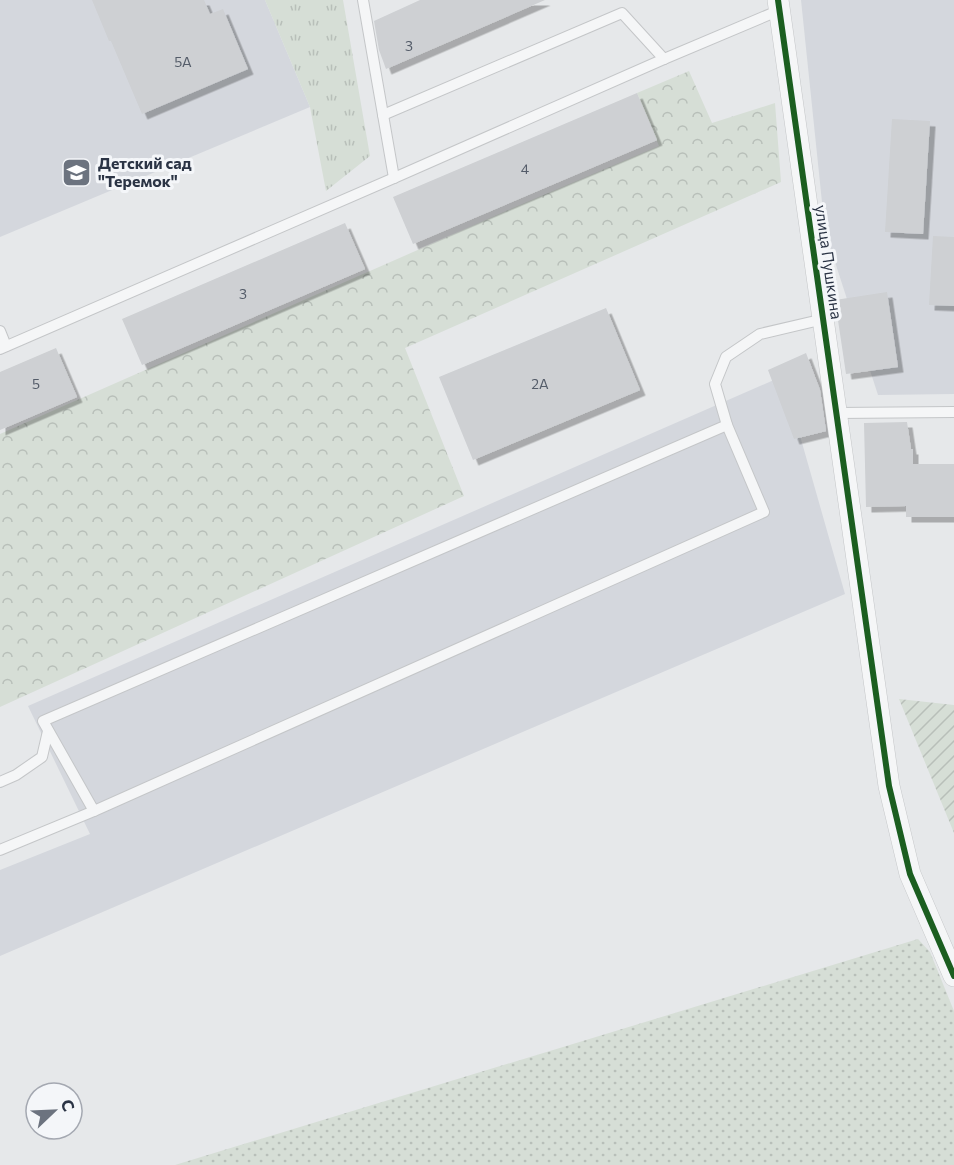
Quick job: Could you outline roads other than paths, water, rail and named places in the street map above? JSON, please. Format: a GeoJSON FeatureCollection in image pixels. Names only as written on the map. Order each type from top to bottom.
{"type":"FeatureCollection","features":[{"type":"Feature","properties":{"kind":"street","name":"улица Пушкина"},"geometry":{"type":"LineString","coordinates":[[779,5],[889,786],[910,874],[954,976]]}},
{"type":"Feature","properties":{"kind":"lane"},"geometry":{"type":"LineString","coordinates":[[363,0],[394,178]]}},
{"type":"Feature","properties":{"kind":"lane"},"geometry":{"type":"LineString","coordinates":[[0,331],[3,348],[664,59],[779,5]]}},
{"type":"Feature","properties":{"kind":"lane"},"geometry":{"type":"LineString","coordinates":[[383,115],[621,13],[664,59]]}},
{"type":"Feature","properties":{"kind":"lane"},"geometry":{"type":"LineString","coordinates":[[0,850],[94,811],[764,512],[728,425],[715,384],[726,357],[760,334],[824,319]]}},
{"type":"Feature","properties":{"kind":"lane"},"geometry":{"type":"LineString","coordinates":[[837,413],[954,412]]}},
{"type":"Feature","properties":{"kind":"lane"},"geometry":{"type":"LineString","coordinates":[[94,811],[43,721],[728,425]]}},
{"type":"Feature","properties":{"kind":"lane"},"geometry":{"type":"LineString","coordinates":[[0,782],[16,775],[42,757],[48,731]]}},
{"type":"Feature","properties":{"kind":"place","name":"Детский сад \"Теремок\""},"geometry":{"type":"Point","coordinates":[77,172]}}]}
